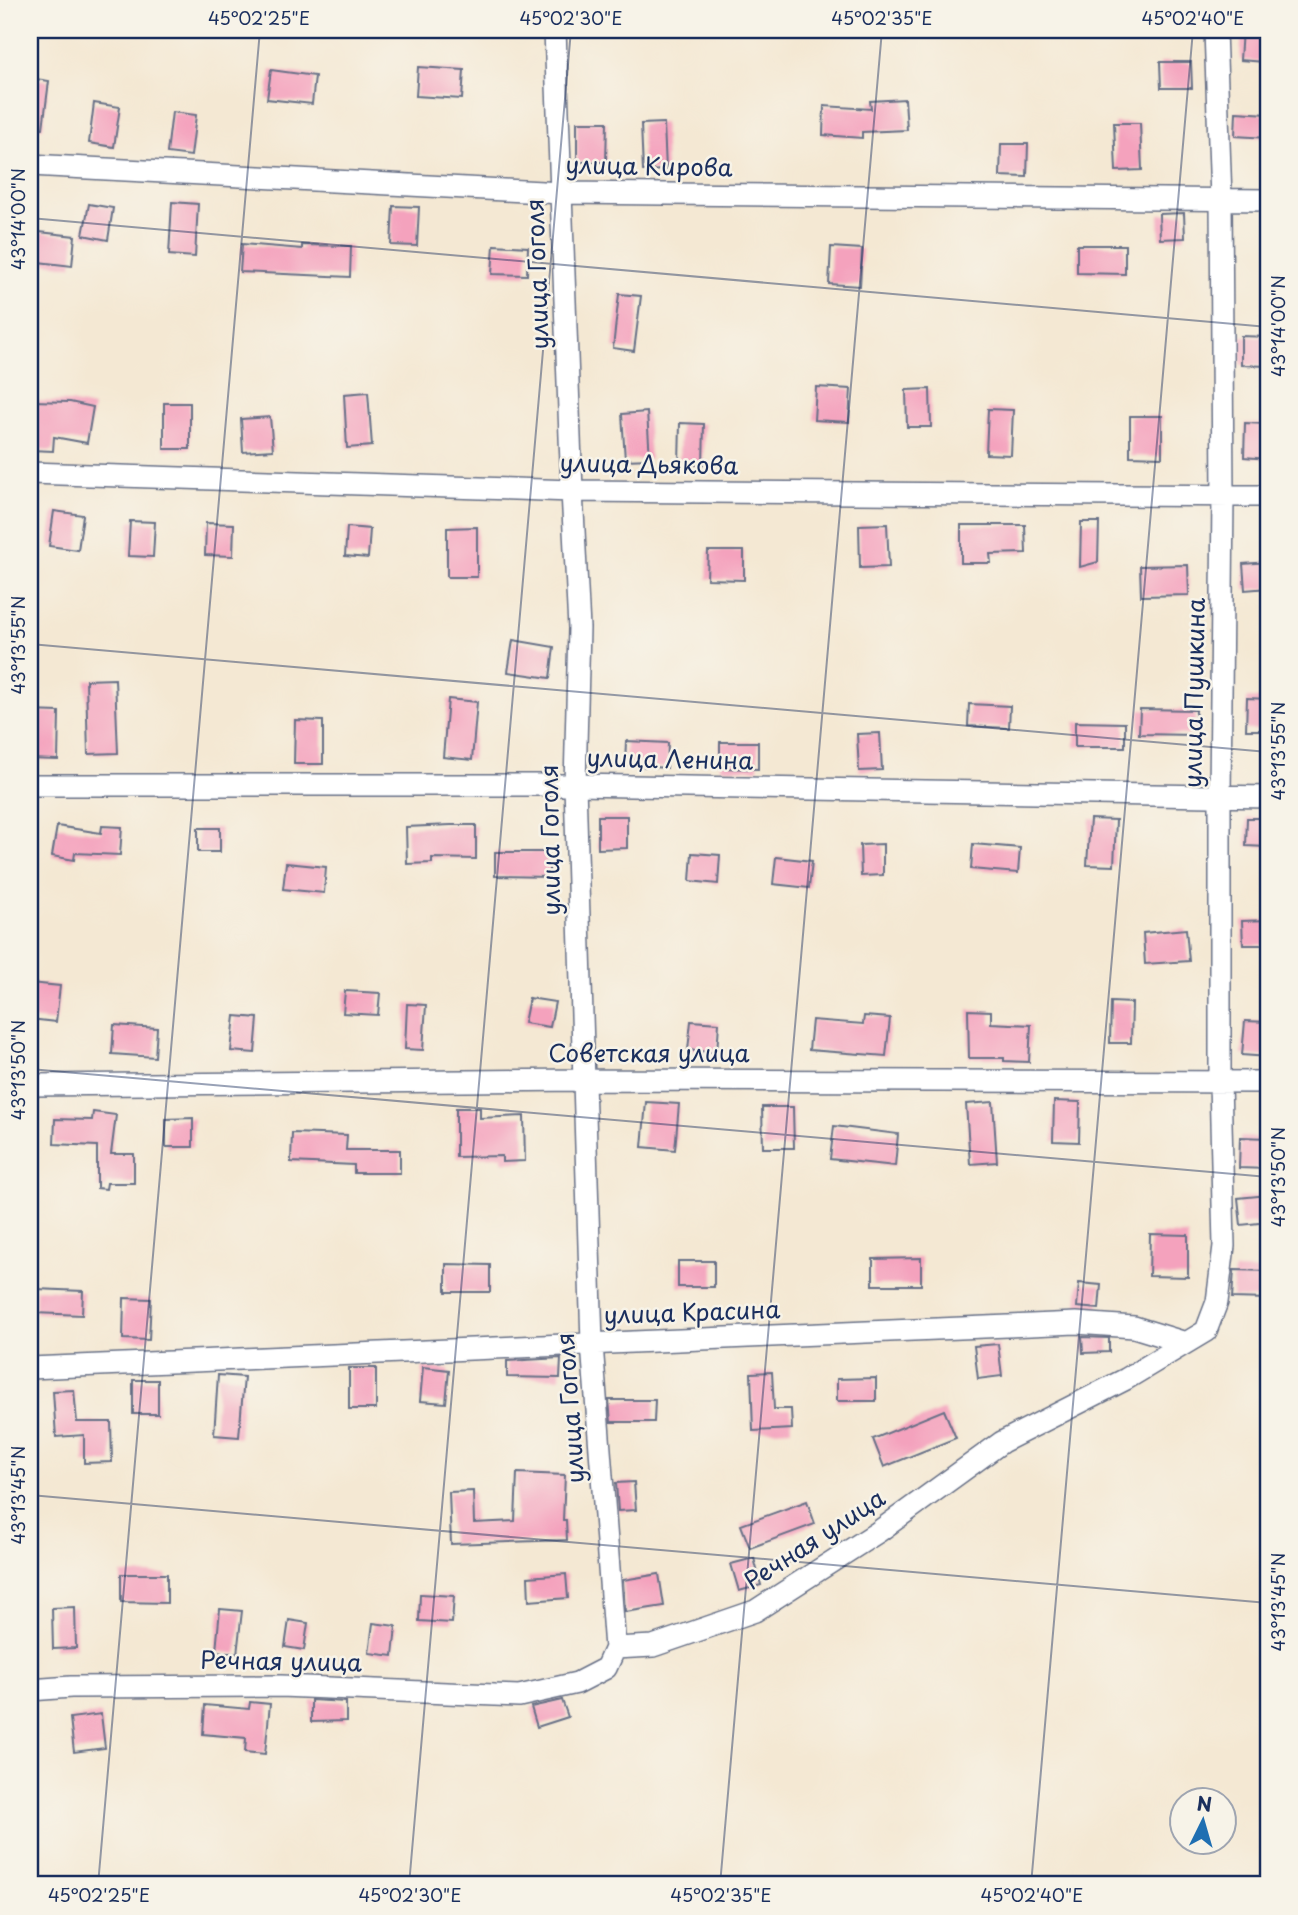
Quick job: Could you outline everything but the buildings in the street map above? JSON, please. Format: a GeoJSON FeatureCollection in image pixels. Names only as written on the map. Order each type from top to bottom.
{"type":"FeatureCollection","features":[{"type":"Feature","properties":{"kind":"street","name":"улица Гоголя"},"geometry":{"type":"LineString","coordinates":[[555,30],[579,628],[575,785],[592,1344],[614,1648]]}},
{"type":"Feature","properties":{"kind":"street","name":"улица Пушкина"},"geometry":{"type":"LineString","coordinates":[[1186,1343],[1206,1331],[1217,1301],[1224,1246],[1220,1081],[1223,496],[1221,199],[1214,30]]}},
{"type":"Feature","properties":{"kind":"street","name":"улица Кирова"},"geometry":{"type":"LineString","coordinates":[[30,165],[562,193],[1268,200]]}},
{"type":"Feature","properties":{"kind":"street","name":"улица Дьякова"},"geometry":{"type":"LineString","coordinates":[[30,474],[572,491],[1268,496]]}},
{"type":"Feature","properties":{"kind":"street","name":"улица Ленина"},"geometry":{"type":"LineString","coordinates":[[30,785],[575,785],[1268,797]]}},
{"type":"Feature","properties":{"kind":"street","name":"Советская улица"},"geometry":{"type":"LineString","coordinates":[[30,1084],[584,1080],[1268,1082]]}},
{"type":"Feature","properties":{"kind":"street","name":"улица Красина"},"geometry":{"type":"LineString","coordinates":[[30,1368],[1076,1324],[1134,1327],[1186,1343]]}},
{"type":"Feature","properties":{"kind":"street","name":"Речная улица"},"geometry":{"type":"LineString","coordinates":[[30,1690],[71,1687],[281,1686],[519,1696],[577,1683],[606,1668],[614,1648],[653,1646],[755,1612],[878,1532],[1002,1442],[1126,1379],[1186,1343]]}}]}
